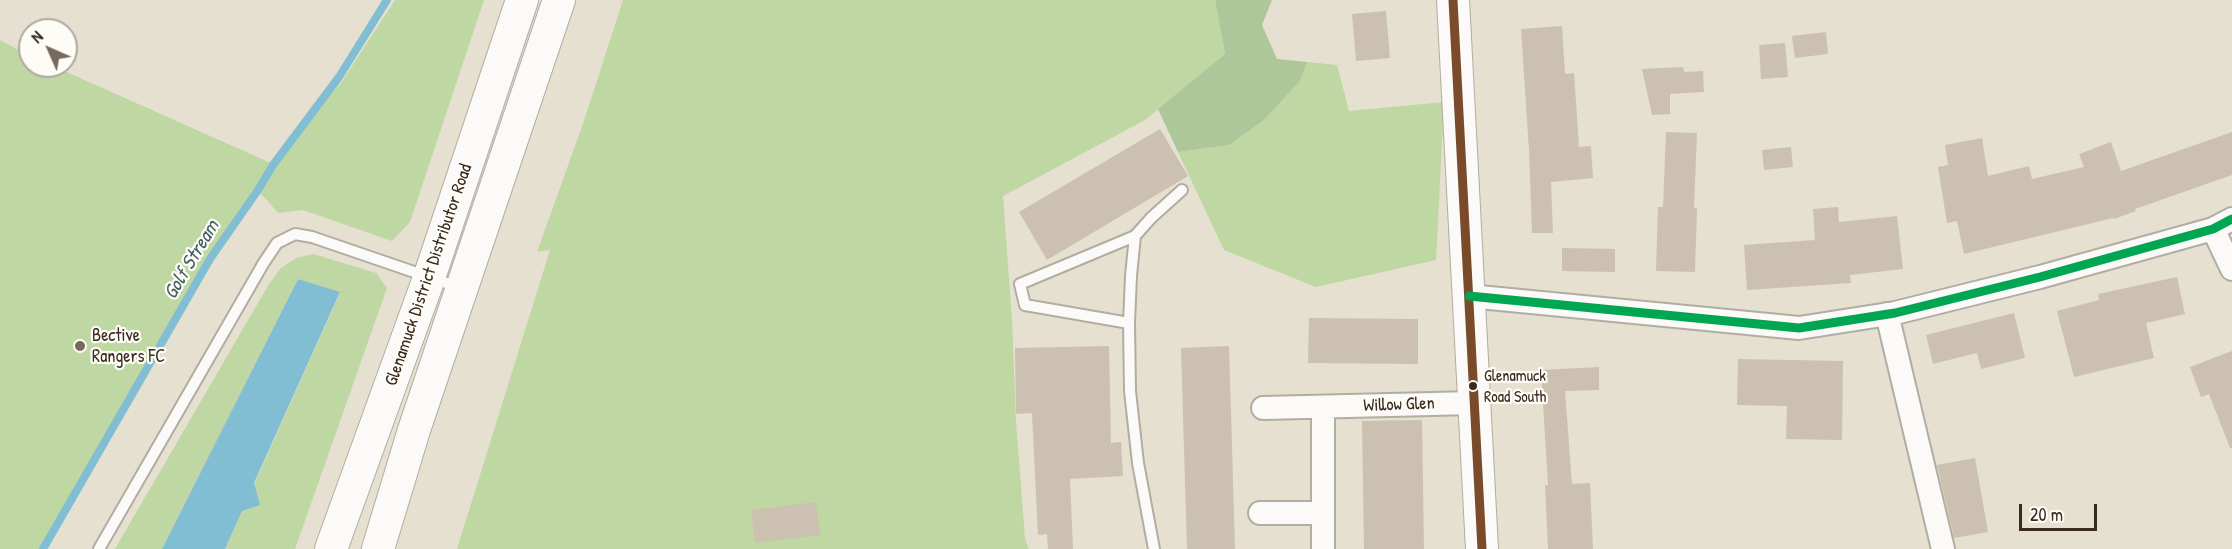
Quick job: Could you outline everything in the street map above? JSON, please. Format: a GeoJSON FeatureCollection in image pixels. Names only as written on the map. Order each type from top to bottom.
{"type":"FeatureCollection","features":[{"type":"Feature","properties":{"kind":"main road","name":"Glenamuck District Distributor Road"},"geometry":{"type":"LineString","coordinates":[[331,549],[429,278],[522,0]]}},
{"type":"Feature","properties":{"kind":"main road","name":"Glenamuck District Distributor Road"},"geometry":{"type":"LineString","coordinates":[[378,549],[414,430],[559,0]]}},
{"type":"Feature","properties":{"kind":"main road"},"geometry":{"type":"LineString","coordinates":[[1453,0],[1482,549]]}},
{"type":"Feature","properties":{"kind":"street"},"geometry":{"type":"LineString","coordinates":[[1469,296],[1799,328],[1887,314],[2040,277],[2222,224],[2232,269]]}},
{"type":"Feature","properties":{"kind":"street"},"geometry":{"type":"LineString","coordinates":[[1887,314],[1943,549]]}},
{"type":"Feature","properties":{"kind":"street","name":"Willow Glen"},"geometry":{"type":"LineString","coordinates":[[1263,408],[1474,403]]}},
{"type":"Feature","properties":{"kind":"street"},"geometry":{"type":"LineString","coordinates":[[1323,407],[1323,549]]}},
{"type":"Feature","properties":{"kind":"street"},"geometry":{"type":"LineString","coordinates":[[1260,513],[1323,513]]}},
{"type":"Feature","properties":{"kind":"lane"},"geometry":{"type":"LineString","coordinates":[[1128,323],[1025,305],[1020,284],[1135,236],[1182,190]]}},
{"type":"Feature","properties":{"kind":"lane"},"geometry":{"type":"LineString","coordinates":[[99,549],[277,243],[295,234],[312,237],[462,288]]}},
{"type":"Feature","properties":{"kind":"lane"},"geometry":{"type":"LineString","coordinates":[[1135,236],[1128,323],[1130,390],[1138,463],[1154,549]]}},
{"type":"Feature","properties":{"kind":"green space","name":"Bective Rangers FC"},"geometry":{"type":"Polygon","coordinates":[[[395,0],[484,0],[410,222],[392,241],[303,210],[278,213],[258,190],[210,259],[43,549],[0,549],[0,40],[18,50],[18,78],[78,77],[273,164],[301,127],[341,83],[395,0]]]}},
{"type":"Feature","properties":{"kind":"green space"},"geometry":{"type":"Polygon","coordinates":[[[623,0],[1215,0],[1225,54],[1145,120],[1003,196],[1012,320],[1016,422],[1025,539],[1029,549],[457,549],[550,250],[537,252],[584,121],[623,0]]]}},
{"type":"Feature","properties":{"kind":"green space"},"geometry":{"type":"Polygon","coordinates":[[[1215,0],[1272,0],[1262,25],[1277,59],[1307,62],[1300,81],[1264,120],[1229,145],[1178,152],[1158,109],[1225,54],[1215,0]]]}},
{"type":"Feature","properties":{"kind":"green space"},"geometry":{"type":"Polygon","coordinates":[[[1307,62],[1337,65],[1349,111],[1444,102],[1436,260],[1316,287],[1224,250],[1178,152],[1229,145],[1264,120],[1300,81],[1307,62]]]}},
{"type":"Feature","properties":{"kind":"green space"},"geometry":{"type":"Polygon","coordinates":[[[313,254],[376,273],[387,288],[295,549],[225,549],[340,293],[298,279],[162,549],[115,549],[269,284],[281,268],[296,258],[313,254]]]}},
{"type":"Feature","properties":{"kind":"water"},"geometry":{"type":"Polygon","coordinates":[[[298,279],[340,292],[254,483],[260,505],[242,511],[225,549],[162,549],[298,279]]]}},
{"type":"Feature","properties":{"kind":"building"},"geometry":{"type":"Polygon","coordinates":[[[1386,11],[1390,58],[1356,61],[1352,14],[1386,11]]]}},
{"type":"Feature","properties":{"kind":"building"},"geometry":{"type":"Polygon","coordinates":[[[1562,26],[1565,74],[1574,73],[1579,147],[1591,146],[1593,178],[1551,182],[1553,233],[1532,233],[1521,29],[1562,26]]]}},
{"type":"Feature","properties":{"kind":"building"},"geometry":{"type":"Polygon","coordinates":[[[1826,32],[1828,54],[1795,58],[1792,36],[1826,32]]]}},
{"type":"Feature","properties":{"kind":"building"},"geometry":{"type":"Polygon","coordinates":[[[1785,43],[1788,77],[1761,79],[1759,45],[1785,43]]]}},
{"type":"Feature","properties":{"kind":"building"},"geometry":{"type":"Polygon","coordinates":[[[1683,67],[1684,72],[1703,71],[1704,92],[1670,94],[1670,114],[1652,115],[1642,69],[1683,67]]]}},
{"type":"Feature","properties":{"kind":"building"},"geometry":{"type":"Polygon","coordinates":[[[1160,129],[1188,176],[1047,260],[1019,212],[1160,129]]]}},
{"type":"Feature","properties":{"kind":"building"},"geometry":{"type":"Polygon","coordinates":[[[1666,132],[1697,133],[1694,208],[1697,208],[1695,272],[1656,271],[1658,207],[1663,207],[1666,132]]]}},
{"type":"Feature","properties":{"kind":"building"},"geometry":{"type":"Polygon","coordinates":[[[2232,132],[2232,175],[2135,209],[2136,211],[2114,219],[1964,254],[1957,221],[1947,223],[1938,167],[1948,165],[1945,145],[1982,138],[1988,176],[2029,166],[2032,179],[2084,167],[2079,154],[2111,142],[2121,171],[2232,132]]]}},
{"type":"Feature","properties":{"kind":"building"},"geometry":{"type":"Polygon","coordinates":[[[1791,147],[1793,167],[1764,170],[1762,150],[1791,147]]]}},
{"type":"Feature","properties":{"kind":"building"},"geometry":{"type":"Polygon","coordinates":[[[1838,207],[1839,222],[1897,216],[1903,269],[1850,275],[1851,283],[1747,290],[1744,245],[1815,240],[1813,209],[1838,207]]]}},
{"type":"Feature","properties":{"kind":"building"},"geometry":{"type":"Polygon","coordinates":[[[1562,248],[1615,249],[1615,272],[1562,271],[1562,248]]]}},
{"type":"Feature","properties":{"kind":"building"},"geometry":{"type":"Polygon","coordinates":[[[2177,277],[2185,314],[2146,323],[2154,358],[2074,377],[2057,311],[2099,300],[2098,294],[2177,277]]]}},
{"type":"Feature","properties":{"kind":"building"},"geometry":{"type":"Polygon","coordinates":[[[2014,313],[2025,358],[1981,369],[1977,353],[1933,364],[1926,335],[2014,313]]]}},
{"type":"Feature","properties":{"kind":"building"},"geometry":{"type":"Polygon","coordinates":[[[1309,318],[1418,319],[1418,364],[1308,363],[1309,318]]]}},
{"type":"Feature","properties":{"kind":"building"},"geometry":{"type":"Polygon","coordinates":[[[1109,346],[1111,443],[1121,442],[1123,476],[1070,479],[1073,549],[1048,549],[1047,534],[1038,535],[1032,413],[1016,414],[1015,348],[1109,346]]]}},
{"type":"Feature","properties":{"kind":"building"},"geometry":{"type":"Polygon","coordinates":[[[1229,346],[1235,549],[1187,549],[1181,348],[1229,346]]]}},
{"type":"Feature","properties":{"kind":"building"},"geometry":{"type":"Polygon","coordinates":[[[2232,351],[2232,448],[2230,448],[2209,394],[2201,397],[2190,367],[2232,351]]]}},
{"type":"Feature","properties":{"kind":"building"},"geometry":{"type":"Polygon","coordinates":[[[1738,359],[1843,361],[1842,440],[1786,439],[1787,406],[1737,405],[1738,359]]]}},
{"type":"Feature","properties":{"kind":"building"},"geometry":{"type":"Polygon","coordinates":[[[1599,367],[1599,390],[1565,391],[1572,484],[1590,483],[1593,549],[1548,549],[1545,485],[1548,485],[1541,370],[1599,367]]]}},
{"type":"Feature","properties":{"kind":"building"},"geometry":{"type":"Polygon","coordinates":[[[1422,420],[1424,549],[1364,549],[1362,421],[1422,420]]]}},
{"type":"Feature","properties":{"kind":"building"},"geometry":{"type":"Polygon","coordinates":[[[1975,458],[1988,532],[1954,538],[1937,465],[1975,458]]]}},
{"type":"Feature","properties":{"kind":"building"},"geometry":{"type":"Polygon","coordinates":[[[816,502],[820,535],[755,543],[751,510],[816,502]]]}},
{"type":"Feature","properties":{"kind":"waterway","name":"Golf Stream"},"geometry":{"type":"LineString","coordinates":[[43,549],[210,259],[273,165],[339,77],[387,0]]}},
{"type":"Feature","properties":{"kind":"transit line"},"geometry":{"type":"LineString","coordinates":[[1453,0],[1482,549]]}},
{"type":"Feature","properties":{"kind":"transit line"},"geometry":{"type":"LineString","coordinates":[[1469,296],[1799,328],[1895,313],[2040,277],[2213,229],[2232,219]]}},
{"type":"Feature","properties":{"kind":"place","name":"Bective Rangers FC"},"geometry":{"type":"Point","coordinates":[80,346]}},
{"type":"Feature","properties":{"kind":"place","name":"Glenamuck Road South"},"geometry":{"type":"Point","coordinates":[1473,386]}}]}
